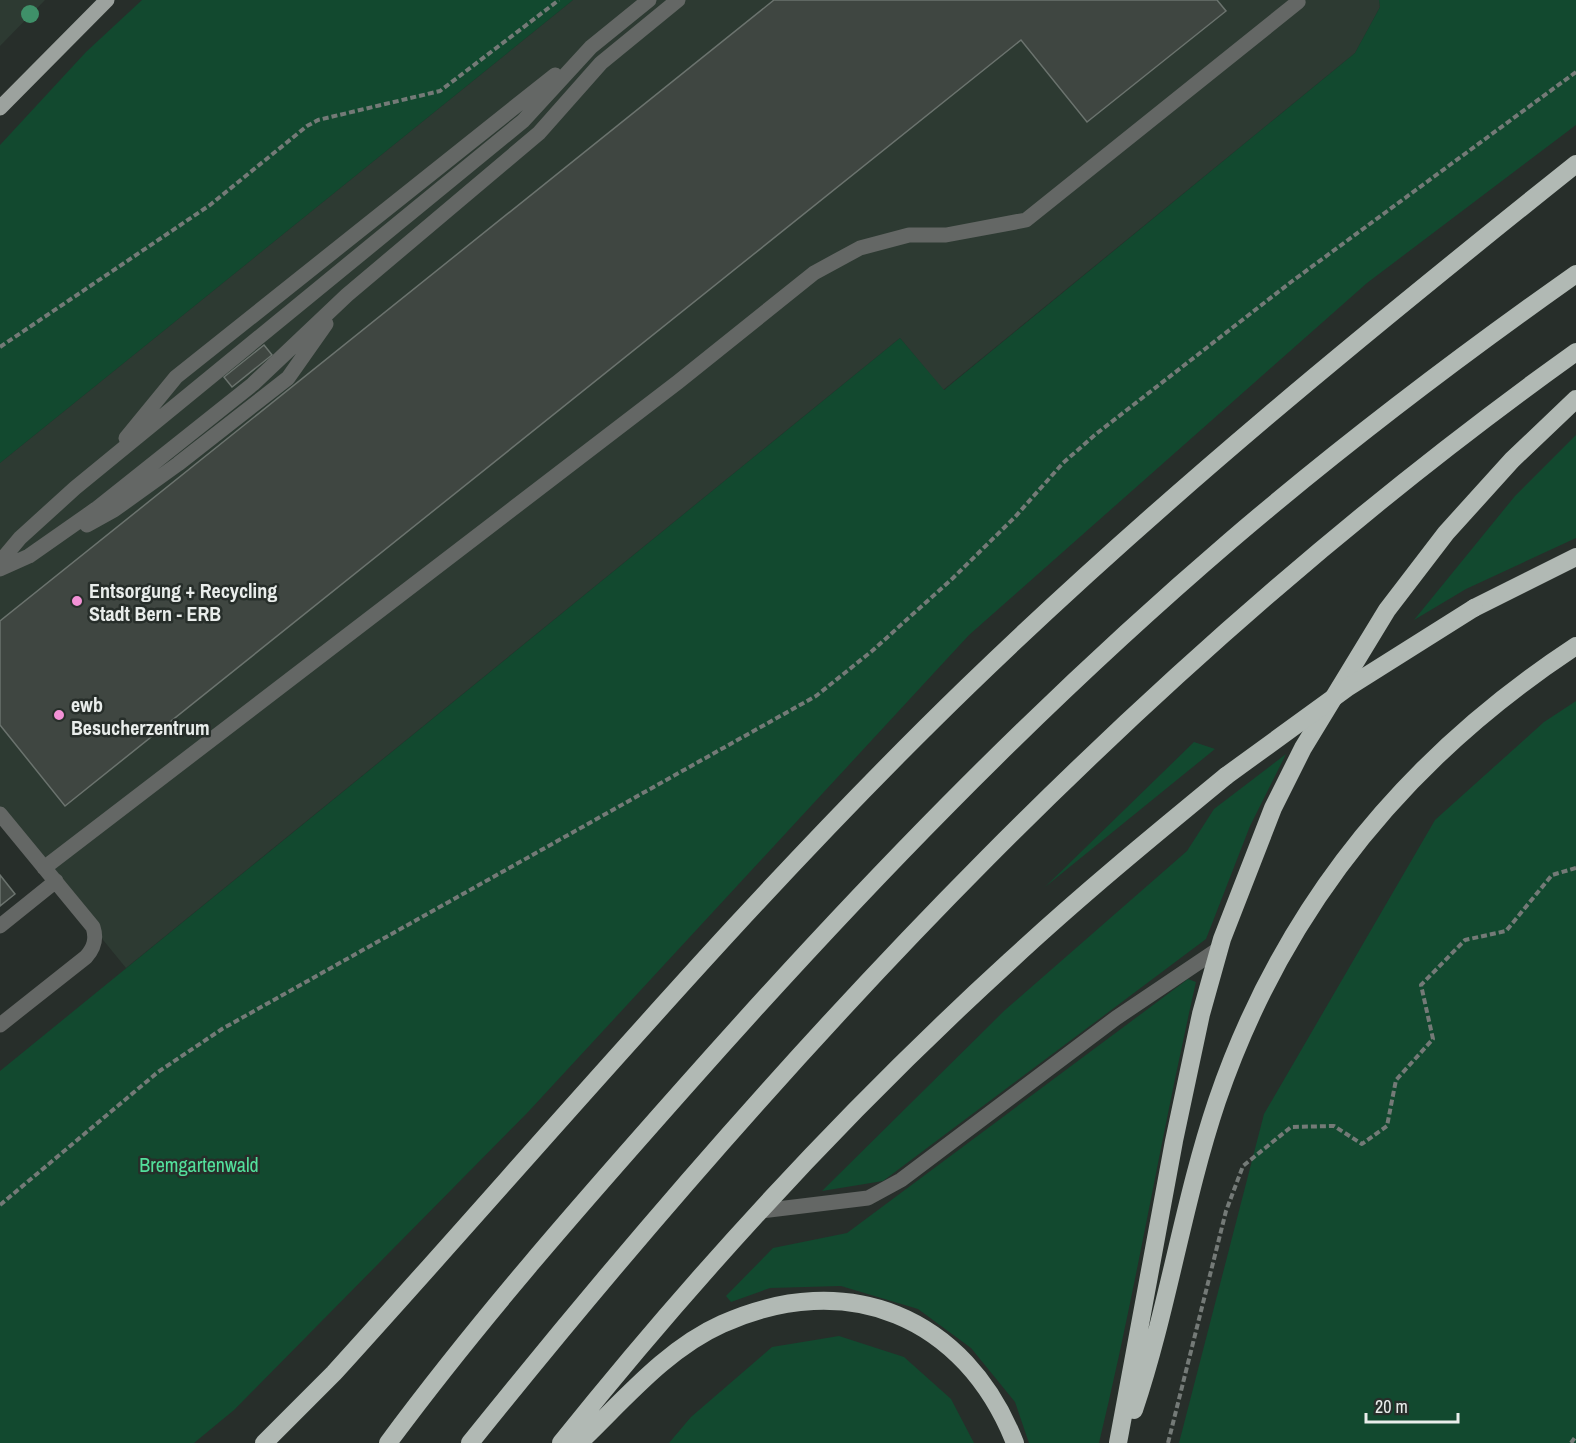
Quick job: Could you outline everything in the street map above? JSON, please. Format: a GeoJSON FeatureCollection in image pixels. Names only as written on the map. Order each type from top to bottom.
{"type":"FeatureCollection","features":[{"type":"Feature","properties":{"kind":"highway"},"geometry":{"type":"LineString","coordinates":[[264,1443],[334,1373],[743,917],[957,697],[1150,517],[1338,356],[1576,164]]}},
{"type":"Feature","properties":{"kind":"highway"},"geometry":{"type":"LineString","coordinates":[[1456,260],[1576,177]]}},
{"type":"Feature","properties":{"kind":"highway"},"geometry":{"type":"LineString","coordinates":[[388,1443],[504,1299],[654,1122],[810,948],[979,773],[1155,607],[1255,520],[1386,414],[1576,274]]}},
{"type":"Feature","properties":{"kind":"highway"},"geometry":{"type":"LineString","coordinates":[[470,1443],[699,1167],[847,1003],[1019,825],[1130,718],[1281,583],[1423,466],[1576,352]]}},
{"type":"Feature","properties":{"kind":"highway"},"geometry":{"type":"LineString","coordinates":[[1118,1443],[1182,1101],[1220,948],[1247,871],[1278,798],[1303,748],[1387,610],[1446,533],[1512,460],[1576,399]]}},
{"type":"Feature","properties":{"kind":"highway"},"geometry":{"type":"LineString","coordinates":[[561,1443],[648,1338],[761,1211],[906,1059],[1009,962],[1132,853],[1226,776],[1347,688],[1474,608],[1576,557]]}},
{"type":"Feature","properties":{"kind":"highway"},"geometry":{"type":"LineString","coordinates":[[1123,1443],[1152,1355],[1186,1206],[1217,1101],[1237,1047],[1262,993],[1295,932],[1344,861],[1406,786],[1492,705],[1576,646]]}},
{"type":"Feature","properties":{"kind":"highway"},"geometry":{"type":"LineString","coordinates":[[579,1443],[661,1365],[688,1344],[721,1324],[766,1308],[808,1300],[845,1301],[882,1310],[921,1327],[956,1351],[990,1392],[1002,1411],[1015,1443]]}},
{"type":"Feature","properties":{"kind":"main road"},"geometry":{"type":"LineString","coordinates":[[0,108],[107,0]]}},
{"type":"Feature","properties":{"kind":"lane"},"geometry":{"type":"LineString","coordinates":[[105,464],[176,377],[649,0]]}},
{"type":"Feature","properties":{"kind":"lane"},"geometry":{"type":"LineString","coordinates":[[0,569],[29,556],[96,509],[253,384],[347,295],[539,133],[601,63],[678,0]]}},
{"type":"Feature","properties":{"kind":"lane"},"geometry":{"type":"LineString","coordinates":[[44,868],[678,382],[814,273],[860,248],[909,235],[946,235],[1026,220],[1298,2],[1297,0]]}},
{"type":"Feature","properties":{"kind":"lane"},"geometry":{"type":"LineString","coordinates":[[0,562],[20,538],[105,464],[523,121],[591,47]]}},
{"type":"Feature","properties":{"kind":"lane"},"geometry":{"type":"LineString","coordinates":[[0,814],[93,927],[94,944],[86,957],[0,1025]]}},
{"type":"Feature","properties":{"kind":"lane"},"geometry":{"type":"LineString","coordinates":[[0,926],[56,881]]}},
{"type":"Feature","properties":{"kind":"lane"},"geometry":{"type":"LineString","coordinates":[[761,1211],[868,1198],[902,1180],[1116,1018],[1220,948]]}},
{"type":"Feature","properties":{"kind":"path"},"geometry":{"type":"LineString","coordinates":[[0,347],[210,205],[307,126],[318,120],[440,91],[560,0]]}},
{"type":"Feature","properties":{"kind":"path"},"geometry":{"type":"LineString","coordinates":[[0,1206],[158,1071],[222,1029],[816,696],[872,651],[953,578],[1016,517],[1063,463],[1096,434],[1291,282],[1576,72]]}},
{"type":"Feature","properties":{"kind":"path"},"geometry":{"type":"LineString","coordinates":[[1168,1443],[1226,1211],[1243,1166],[1291,1127],[1334,1126],[1362,1144],[1387,1126],[1396,1080],[1433,1039],[1422,986],[1465,940],[1506,931],[1552,875],[1576,868]]}},
{"type":"Feature","properties":{"kind":"path"},"geometry":{"type":"LineString","coordinates":[[1571,1443],[1576,1436]]}},
{"type":"Feature","properties":{"kind":"shaded area"},"geometry":{"type":"Polygon","coordinates":[[[0,0],[45,0],[0,46],[0,0]]]}},
{"type":"Feature","properties":{"kind":"shaded area"},"geometry":{"type":"Polygon","coordinates":[[[573,0],[1379,0],[1380,7],[1355,53],[943,390],[900,338],[126,968],[0,814],[0,463],[573,0]]]}},
{"type":"Feature","properties":{"kind":"green space"},"geometry":{"type":"Polygon","coordinates":[[[142,0],[573,0],[0,463],[0,145],[86,52],[142,0]]]}},
{"type":"Feature","properties":{"kind":"green space","name":"Bremgartenwald"},"geometry":{"type":"Polygon","coordinates":[[[1379,0],[1576,0],[1576,125],[1367,283],[969,635],[529,1111],[234,1410],[194,1443],[0,1443],[0,1071],[900,338],[944,390],[1355,53],[1380,7],[1379,0]]]}},
{"type":"Feature","properties":{"kind":"green space"},"geometry":{"type":"Polygon","coordinates":[[[1576,435],[1576,538],[1466,589],[1414,620],[1515,496],[1576,435]]]}},
{"type":"Feature","properties":{"kind":"green space"},"geometry":{"type":"Polygon","coordinates":[[[1576,701],[1576,1443],[1179,1443],[1264,1114],[1435,820],[1544,722],[1576,701]]]}},
{"type":"Feature","properties":{"kind":"green space"},"geometry":{"type":"Polygon","coordinates":[[[1194,742],[1215,749],[1045,887],[1194,742]]]}},
{"type":"Feature","properties":{"kind":"green space"},"geometry":{"type":"Polygon","coordinates":[[[1286,754],[1250,826],[1206,939],[883,1181],[822,1191],[1005,1010],[1187,851],[1214,809],[1286,754]]]}},
{"type":"Feature","properties":{"kind":"green space"},"geometry":{"type":"Polygon","coordinates":[[[1188,979],[1196,982],[1099,1443],[1029,1443],[1015,1402],[971,1348],[918,1309],[841,1286],[770,1288],[731,1302],[726,1296],[773,1248],[847,1233],[1188,979]]]}},
{"type":"Feature","properties":{"kind":"green space"},"geometry":{"type":"Polygon","coordinates":[[[839,1336],[904,1357],[951,1399],[974,1443],[669,1443],[691,1417],[772,1347],[839,1336]]]}},
{"type":"Feature","properties":{"kind":"building"},"geometry":{"type":"Polygon","coordinates":[[[774,0],[1217,0],[1226,11],[1087,122],[1021,40],[65,806],[0,725],[0,621],[774,0]]]}},
{"type":"Feature","properties":{"kind":"building"},"geometry":{"type":"Polygon","coordinates":[[[264,345],[272,355],[232,387],[224,377],[264,345]]]}},
{"type":"Feature","properties":{"kind":"building"},"geometry":{"type":"Polygon","coordinates":[[[0,875],[15,894],[0,906],[0,875]]]}},
{"type":"Feature","properties":{"kind":"place","name":"Entsorgung + Recycling Stadt Bern - ERB"},"geometry":{"type":"Point","coordinates":[77,601]}},
{"type":"Feature","properties":{"kind":"place","name":"ewb Besucherzentrum"},"geometry":{"type":"Point","coordinates":[59,715]}}]}
